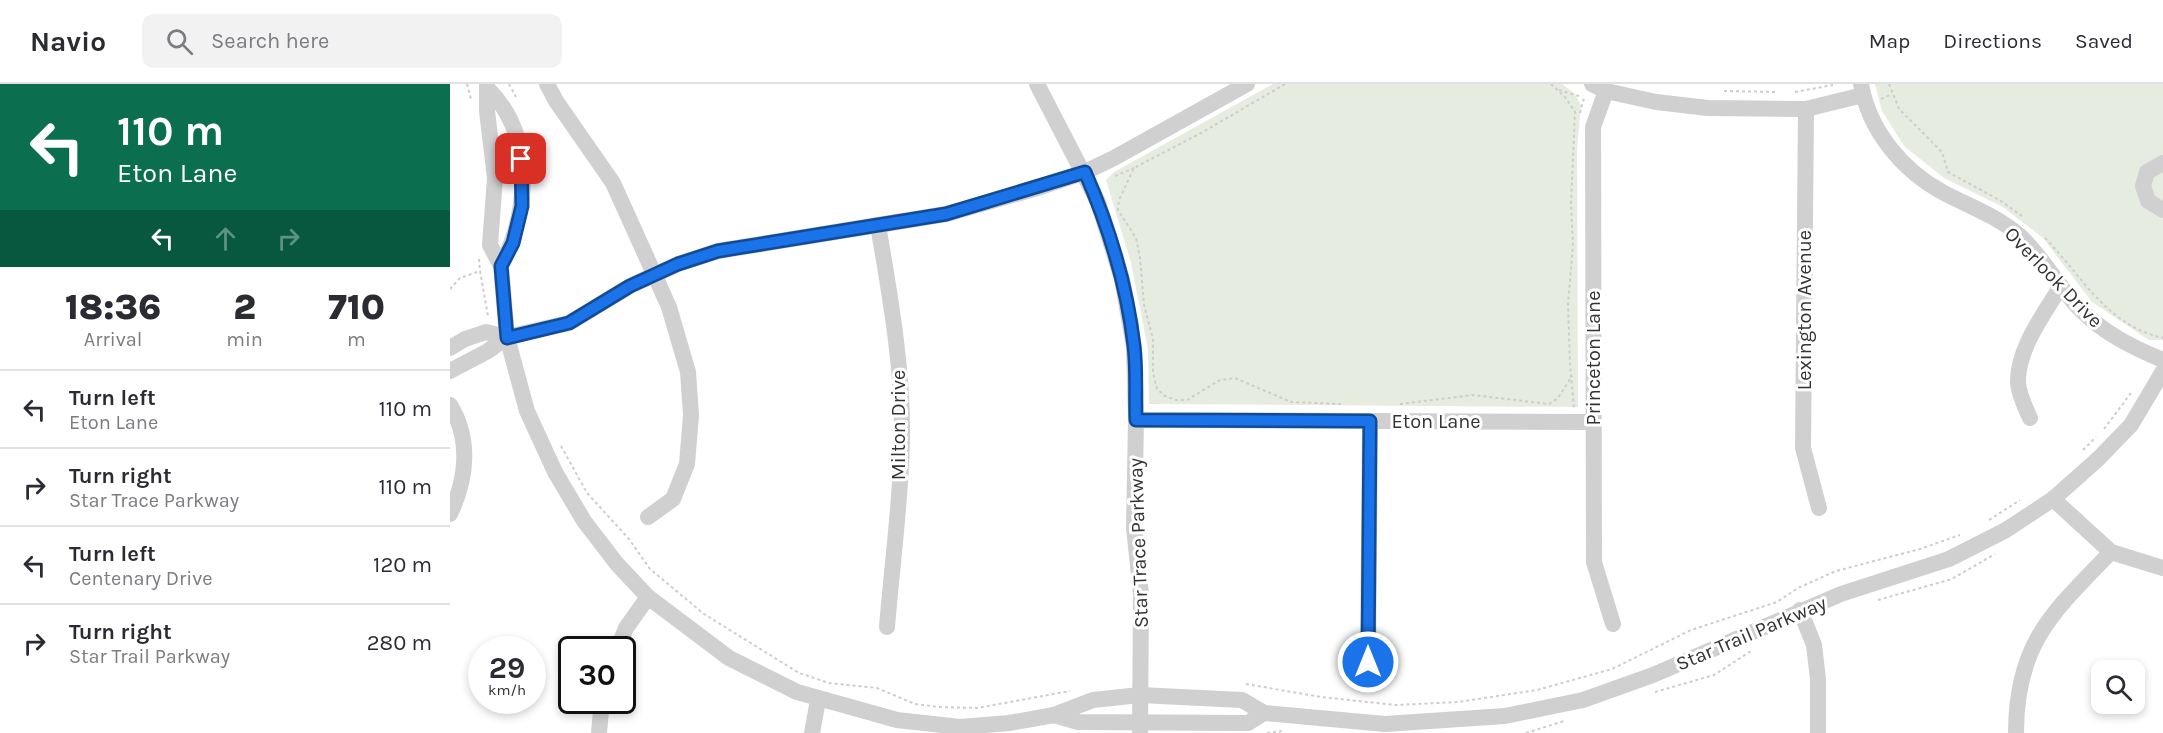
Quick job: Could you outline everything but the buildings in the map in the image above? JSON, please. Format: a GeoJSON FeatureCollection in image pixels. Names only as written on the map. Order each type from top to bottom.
{"type":"FeatureCollection","features":[{"type":"Feature","properties":{"kind":"street"},"geometry":{"type":"LineString","coordinates":[[547,84],[614,183],[653,276],[669,307],[683,352],[691,394],[687,464],[681,485],[673,499],[648,517]]}},
{"type":"Feature","properties":{"kind":"street","name":"Star Trace Parkway"},"geometry":{"type":"LineString","coordinates":[[1037,84],[1085,172],[1098,202],[1122,279],[1134,347],[1136,420],[1134,528],[1141,594],[1140,727]]}},
{"type":"Feature","properties":{"kind":"street"},"geometry":{"type":"LineString","coordinates":[[450,371],[507,338],[569,323],[653,276],[678,264],[718,251],[958,211],[1085,172],[1247,84]]}},
{"type":"Feature","properties":{"kind":"street","name":"Star Trail Parkway"},"geometry":{"type":"LineString","coordinates":[[488,86],[504,104],[512,119],[521,159],[522,206],[513,243],[501,266]]}},
{"type":"Feature","properties":{"kind":"street","name":"Star Trail Parkway"},"geometry":{"type":"LineString","coordinates":[[488,86],[487,111],[495,178],[490,245],[501,266],[507,338],[527,411],[555,472],[599,543],[648,597],[729,658],[775,683],[818,700],[897,720],[938,726],[1009,728],[1054,716],[1093,700],[1140,695],[1242,700],[1264,713],[1412,728],[1514,714],[1583,700],[1645,678],[1800,610],[1949,559],[2006,530],[2053,499],[2098,459],[2131,425],[2163,371]]}},
{"type":"Feature","properties":{"kind":"street"},"geometry":{"type":"LineString","coordinates":[[1599,93],[1708,108],[1806,109],[1862,90]]}},
{"type":"Feature","properties":{"kind":"street","name":"Overlook Drive"},"geometry":{"type":"LineString","coordinates":[[1862,90],[1882,138],[1909,168],[1942,192],[1990,214],[2004,224],[2037,254],[2077,306],[2108,333],[2130,346],[2163,360]]}},
{"type":"Feature","properties":{"kind":"street","name":"Princeton Lane"},"geometry":{"type":"LineString","coordinates":[[1599,93],[1593,127],[1594,562],[1614,624]]}},
{"type":"Feature","properties":{"kind":"street","name":"Lexington Avenue"},"geometry":{"type":"LineString","coordinates":[[1806,109],[1803,448],[1819,508]]}},
{"type":"Feature","properties":{"kind":"street"},"geometry":{"type":"LineString","coordinates":[[2163,163],[2147,172],[2143,186],[2148,201],[2163,210]]}},
{"type":"Feature","properties":{"kind":"street","name":"Milton Drive"},"geometry":{"type":"LineString","coordinates":[[878,225],[895,329],[901,388],[902,440],[887,627]]}},
{"type":"Feature","properties":{"kind":"street"},"geometry":{"type":"LineString","coordinates":[[2030,418],[2021,397],[2019,372],[2033,334],[2061,286]]}},
{"type":"Feature","properties":{"kind":"street"},"geometry":{"type":"LineString","coordinates":[[450,348],[465,339],[486,332],[507,338]]}},
{"type":"Feature","properties":{"kind":"street"},"geometry":{"type":"LineString","coordinates":[[450,405],[460,428],[465,468],[462,484],[450,514]]}},
{"type":"Feature","properties":{"kind":"street","name":"Eton Lane"},"geometry":{"type":"LineString","coordinates":[[1136,420],[1592,422]]}},
{"type":"Feature","properties":{"kind":"street"},"geometry":{"type":"LineString","coordinates":[[1368,662],[1370,421]]}},
{"type":"Feature","properties":{"kind":"street"},"geometry":{"type":"LineString","coordinates":[[2053,499],[2111,552],[2163,568]]}},
{"type":"Feature","properties":{"kind":"street"},"geometry":{"type":"LineString","coordinates":[[2016,733],[2016,711],[2030,649],[2051,613],[2111,552]]}},
{"type":"Feature","properties":{"kind":"street"},"geometry":{"type":"LineString","coordinates":[[622,636],[648,597]]}},
{"type":"Feature","properties":{"kind":"street"},"geometry":{"type":"LineString","coordinates":[[1800,610],[1814,645],[1818,679],[1818,733]]}},
{"type":"Feature","properties":{"kind":"street"},"geometry":{"type":"LineString","coordinates":[[812,733],[818,700]]}},
{"type":"Feature","properties":{"kind":"street","name":"Star Trail Parkway"},"geometry":{"type":"LineString","coordinates":[[1054,716],[1078,722],[1140,727],[1248,723],[1264,713]]}},
{"type":"Feature","properties":{"kind":"street"},"geometry":{"type":"LineString","coordinates":[[599,733],[601,714]]}},
{"type":"Feature","properties":{"kind":"path"},"geometry":{"type":"LineString","coordinates":[[509,84],[518,101]]}},
{"type":"Feature","properties":{"kind":"path"},"geometry":{"type":"LineString","coordinates":[[1107,180],[1203,132],[1285,84]]}},
{"type":"Feature","properties":{"kind":"path"},"geometry":{"type":"LineString","coordinates":[[1389,404],[1450,400],[1473,395],[1549,404],[1558,398],[1571,378],[1568,304],[1573,245],[1571,205],[1575,112],[1572,105],[1551,84]]}},
{"type":"Feature","properties":{"kind":"path"},"geometry":{"type":"LineString","coordinates":[[1717,92],[1771,90],[1785,94],[1839,84]]}},
{"type":"Feature","properties":{"kind":"path"},"geometry":{"type":"LineString","coordinates":[[1557,89],[1599,93]]}},
{"type":"Feature","properties":{"kind":"path"},"geometry":{"type":"LineString","coordinates":[[1134,168],[1119,200],[1118,210],[1136,238],[1144,305],[1153,339],[1153,373],[1157,389],[1176,400],[1187,400],[1220,380],[1235,378],[1291,402],[1344,404]]}},
{"type":"Feature","properties":{"kind":"path"},"geometry":{"type":"LineString","coordinates":[[450,289],[460,278],[480,271],[489,318]]}},
{"type":"Feature","properties":{"kind":"path"},"geometry":{"type":"LineString","coordinates":[[2082,451],[2104,429],[2136,386]]}},
{"type":"Feature","properties":{"kind":"path"},"geometry":{"type":"LineString","coordinates":[[558,441],[587,493],[629,539],[650,568],[704,614],[799,673],[829,682],[878,688],[915,704],[939,707],[977,708],[1074,690]]}},
{"type":"Feature","properties":{"kind":"path"},"geometry":{"type":"LineString","coordinates":[[1980,525],[2024,498]]}},
{"type":"Feature","properties":{"kind":"path"},"geometry":{"type":"LineString","coordinates":[[1245,684],[1321,697],[1396,705],[1458,702],[1537,690],[1612,669],[1691,630],[1777,602],[1798,588],[1836,570],[1920,549],[1961,534]]}},
{"type":"Feature","properties":{"kind":"shaded area"},"geometry":{"type":"Polygon","coordinates":[[[1273,84],[1562,84],[1574,93],[1581,105],[1577,149],[1578,407],[1149,404],[1148,349],[1131,263],[1106,180],[1114,172],[1273,84]]]}},
{"type":"Feature","properties":{"kind":"shaded area"},"geometry":{"type":"Polygon","coordinates":[[[1875,84],[2163,84],[2163,340],[2149,340],[2092,302],[2043,238],[2003,207],[1944,178],[1904,146],[1882,111],[1875,84]]]}},
{"type":"Feature","properties":{"kind":"route"},"geometry":{"type":"LineString","coordinates":[[521,159],[522,206],[518,228],[501,266],[507,338],[569,323],[630,286],[678,264],[718,251],[946,214],[1041,188],[1085,172],[1098,202],[1122,279],[1134,347],[1136,420],[1370,421],[1368,662]]}}]}
